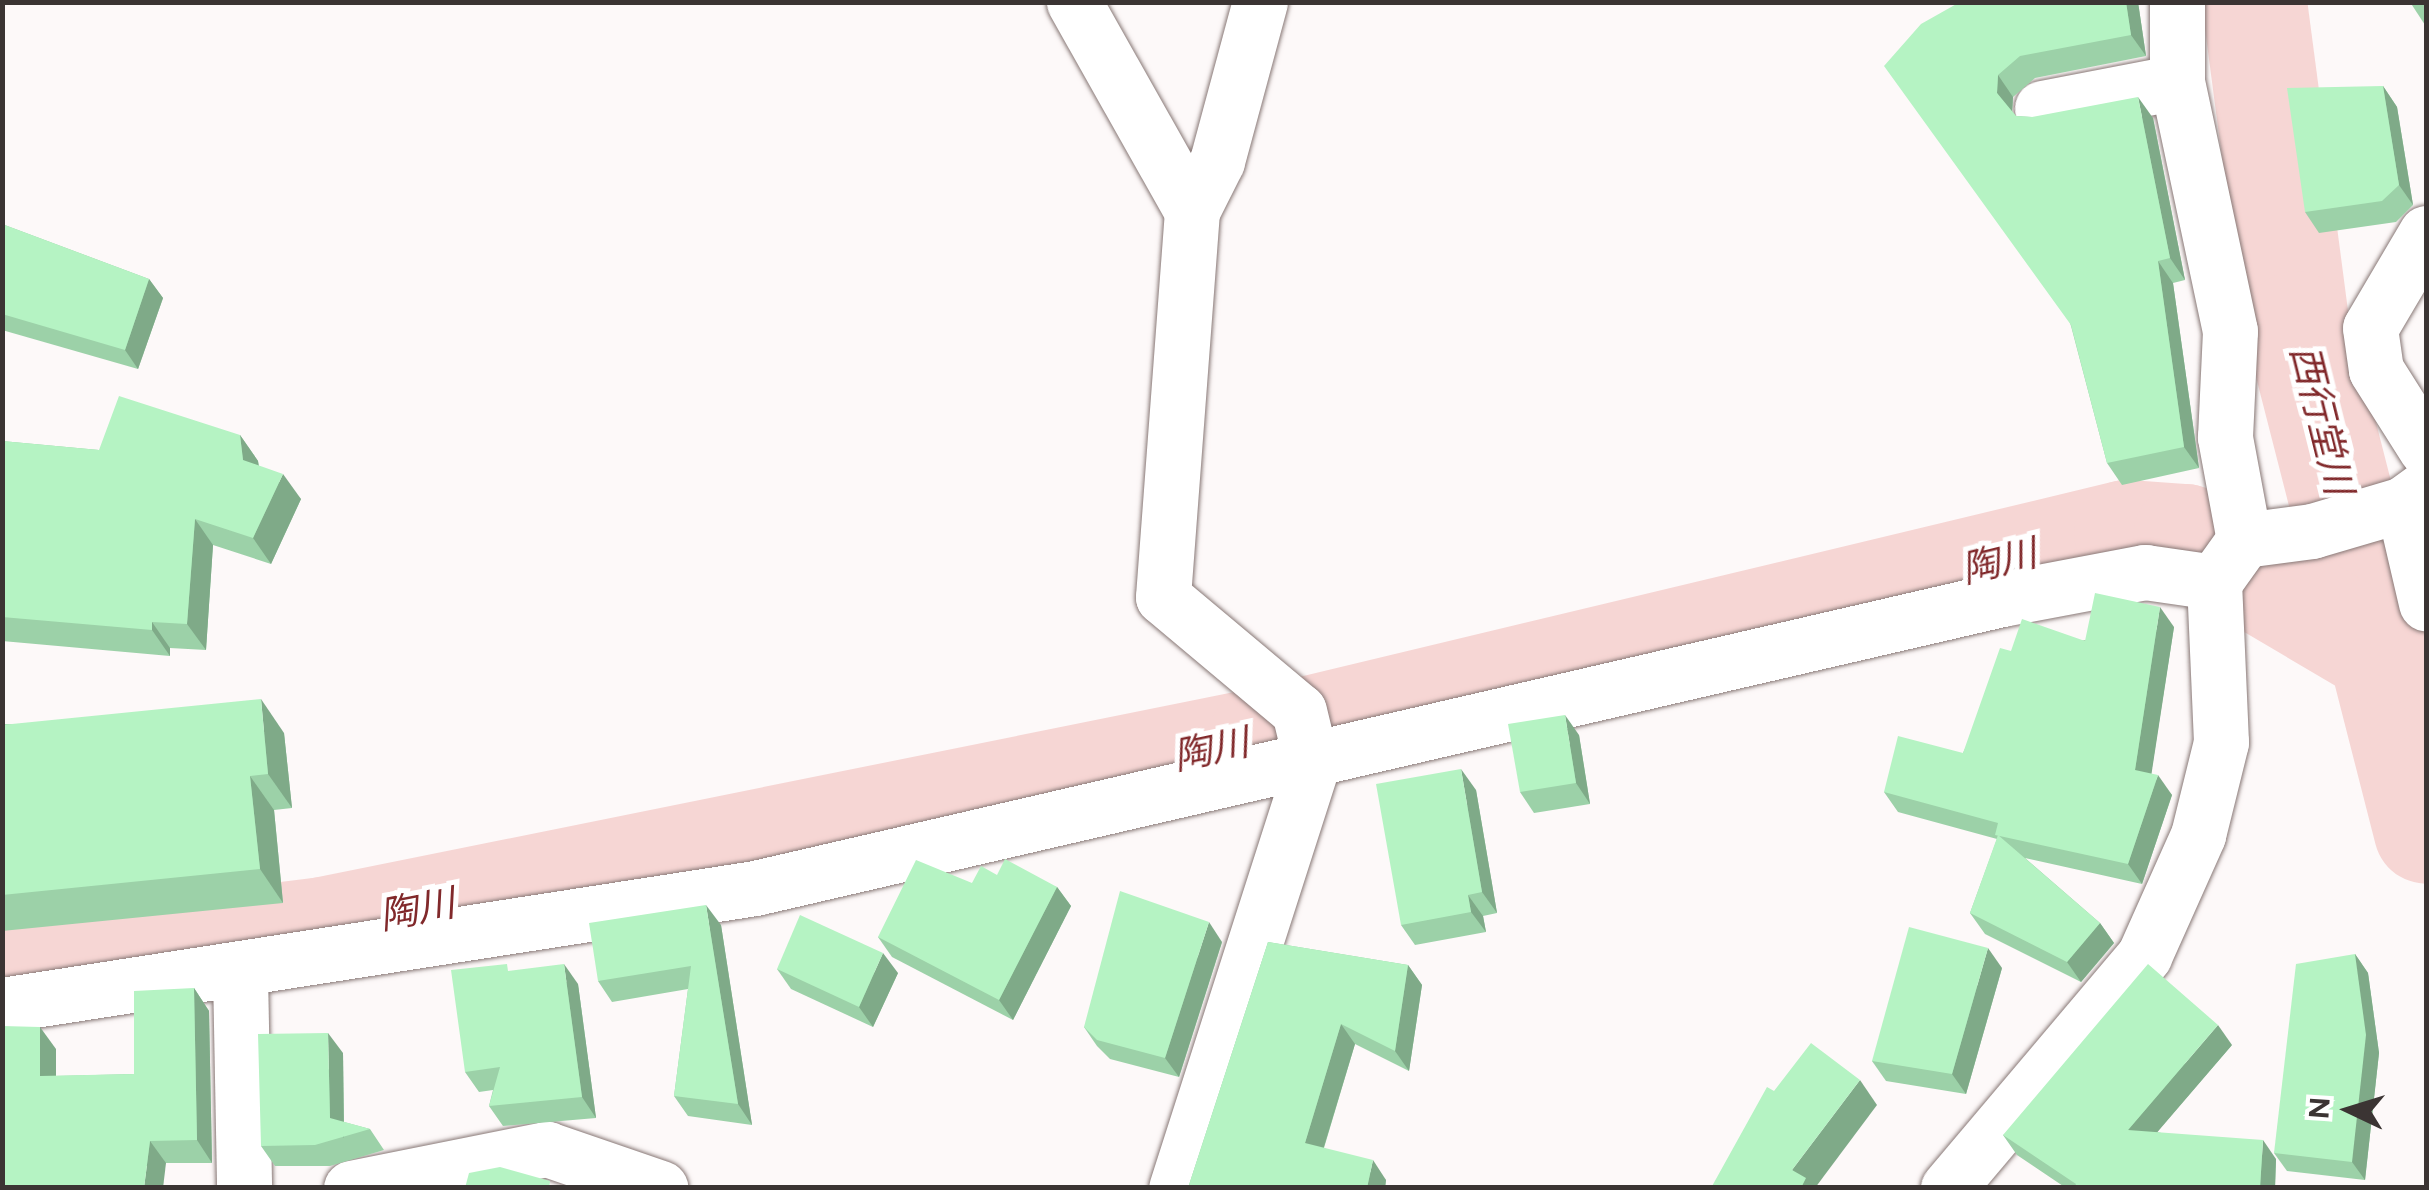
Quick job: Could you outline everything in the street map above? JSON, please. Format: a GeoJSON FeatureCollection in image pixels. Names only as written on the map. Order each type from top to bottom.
{"type":"FeatureCollection","features":[{"type":"Feature","properties":{"kind":"street"},"geometry":{"type":"LineString","coordinates":[[1074,2],[1192,210]]}},
{"type":"Feature","properties":{"kind":"street"},"geometry":{"type":"LineString","coordinates":[[1260,2],[1218,161],[1192,210],[1163,597],[1306,740]]}},
{"type":"Feature","properties":{"kind":"street"},"geometry":{"type":"LineString","coordinates":[[1948,1188],[2144,956],[2198,835],[2220,742],[2229,561],[2225,437],[2230,331],[2177,82],[2177,2]]}},
{"type":"Feature","properties":{"kind":"street"},"geometry":{"type":"LineString","coordinates":[[2042,108],[2177,82]]}},
{"type":"Feature","properties":{"kind":"street"},"geometry":{"type":"LineString","coordinates":[[2420,422],[2376,370],[2370,328],[2426,233]]}},
{"type":"Feature","properties":{"kind":"street"},"geometry":{"type":"LineString","coordinates":[[2,1006],[240,973],[755,888],[1306,740],[2002,599],[2145,572],[2229,561],[2415,496],[2426,603]]}},
{"type":"Feature","properties":{"kind":"street"},"geometry":{"type":"LineString","coordinates":[[1176,1188],[1306,740]]}},
{"type":"Feature","properties":{"kind":"street"},"geometry":{"type":"LineString","coordinates":[[240,973],[244,1188]]}},
{"type":"Feature","properties":{"kind":"street"},"geometry":{"type":"LineString","coordinates":[[351,1188],[547,1149],[660,1188]]}},
{"type":"Feature","properties":{"kind":"building"},"geometry":{"type":"Polygon","coordinates":[[[1960,2],[2126,2],[2131,35],[2020,56],[1998,75],[1997,93],[2016,116],[2032,117],[2138,97],[2170,258],[2158,261],[2184,447],[2107,463],[2071,325],[1884,66],[1921,24],[1960,2]]]}},
{"type":"Feature","properties":{"kind":"building"},"geometry":{"type":"Polygon","coordinates":[[[2383,86],[2399,185],[2382,201],[2305,212],[2287,88],[2383,86]]]}},
{"type":"Feature","properties":{"kind":"building"},"geometry":{"type":"Polygon","coordinates":[[[2,224],[149,279],[125,350],[2,314],[2,224]]]}},
{"type":"Feature","properties":{"kind":"building"},"geometry":{"type":"Polygon","coordinates":[[[119,396],[240,435],[243,460],[283,474],[253,538],[195,519],[187,624],[152,622],[152,630],[2,617],[2,441],[99,450],[119,396]]]}},
{"type":"Feature","properties":{"kind":"building"},"geometry":{"type":"Polygon","coordinates":[[[2095,593],[2160,607],[2135,770],[2158,775],[2128,864],[1995,835],[1998,823],[1884,792],[1898,736],[1963,753],[2000,648],[2011,651],[2022,619],[2085,641],[2095,593]]]}},
{"type":"Feature","properties":{"kind":"building"},"geometry":{"type":"Polygon","coordinates":[[[261,699],[268,774],[250,776],[260,869],[2,895],[2,725],[261,699]]]}},
{"type":"Feature","properties":{"kind":"building"},"geometry":{"type":"Polygon","coordinates":[[[1565,715],[1576,783],[1520,792],[1508,724],[1565,715]]]}},
{"type":"Feature","properties":{"kind":"building"},"geometry":{"type":"Polygon","coordinates":[[[1461,769],[1482,892],[1468,895],[1471,912],[1401,925],[1376,784],[1461,769]]]}},
{"type":"Feature","properties":{"kind":"building"},"geometry":{"type":"Polygon","coordinates":[[[1998,835],[2100,923],[2067,962],[1970,913],[1998,835]]]}},
{"type":"Feature","properties":{"kind":"building"},"geometry":{"type":"Polygon","coordinates":[[[1005,859],[1057,887],[999,1000],[878,937],[916,860],[972,883],[981,866],[997,875],[1005,859]]]}},
{"type":"Feature","properties":{"kind":"building"},"geometry":{"type":"Polygon","coordinates":[[[1120,891],[1209,922],[1165,1058],[1097,1040],[1084,1027],[1120,891]]]}},
{"type":"Feature","properties":{"kind":"building"},"geometry":{"type":"Polygon","coordinates":[[[706,905],[738,1104],[674,1096],[691,966],[598,981],[589,923],[706,905]]]}},
{"type":"Feature","properties":{"kind":"building"},"geometry":{"type":"Polygon","coordinates":[[[800,915],[883,953],[859,1007],[777,969],[800,915]]]}},
{"type":"Feature","properties":{"kind":"building"},"geometry":{"type":"Polygon","coordinates":[[[1909,927],[1988,948],[1952,1074],[1872,1061],[1909,927]]]}},
{"type":"Feature","properties":{"kind":"building"},"geometry":{"type":"Polygon","coordinates":[[[1268,942],[1408,965],[1395,1051],[1341,1024],[1305,1143],[1373,1160],[1367,1188],[1188,1188],[1268,942]]]}},
{"type":"Feature","properties":{"kind":"building"},"geometry":{"type":"Polygon","coordinates":[[[2355,954],[2366,1035],[2352,1162],[2274,1153],[2296,964],[2355,954]]]}},
{"type":"Feature","properties":{"kind":"building"},"geometry":{"type":"Polygon","coordinates":[[[507,964],[508,971],[564,964],[582,1097],[489,1106],[500,1067],[465,1072],[451,970],[507,964]]]}},
{"type":"Feature","properties":{"kind":"building"},"geometry":{"type":"Polygon","coordinates":[[[2148,964],[2218,1025],[2128,1130],[2263,1140],[2260,1188],[2074,1188],[2076,1184],[2003,1135],[2148,964]]]}},
{"type":"Feature","properties":{"kind":"building"},"geometry":{"type":"Polygon","coordinates":[[[194,988],[197,1140],[150,1141],[144,1188],[2,1188],[2,1026],[40,1027],[40,1076],[134,1074],[134,991],[194,988]]]}},
{"type":"Feature","properties":{"kind":"building"},"geometry":{"type":"Polygon","coordinates":[[[328,1033],[330,1118],[370,1129],[315,1145],[261,1146],[258,1034],[328,1033]]]}},
{"type":"Feature","properties":{"kind":"building"},"geometry":{"type":"Polygon","coordinates":[[[1811,1043],[1860,1080],[1792,1170],[1806,1178],[1801,1188],[1711,1188],[1767,1087],[1774,1091],[1811,1043]]]}},
{"type":"Feature","properties":{"kind":"building"},"geometry":{"type":"Polygon","coordinates":[[[500,1167],[550,1181],[549,1188],[465,1188],[469,1173],[500,1167]]]}},
{"type":"Feature","properties":{"kind":"waterway","name":"西行堂川"},"geometry":{"type":"LineString","coordinates":[[2254,2],[2296,323],[2426,831]]}},
{"type":"Feature","properties":{"kind":"waterway","name":"陶川"},"geometry":{"type":"LineString","coordinates":[[2,969],[323,929],[1259,740],[2126,532],[2185,536],[2382,652]]}}]}
